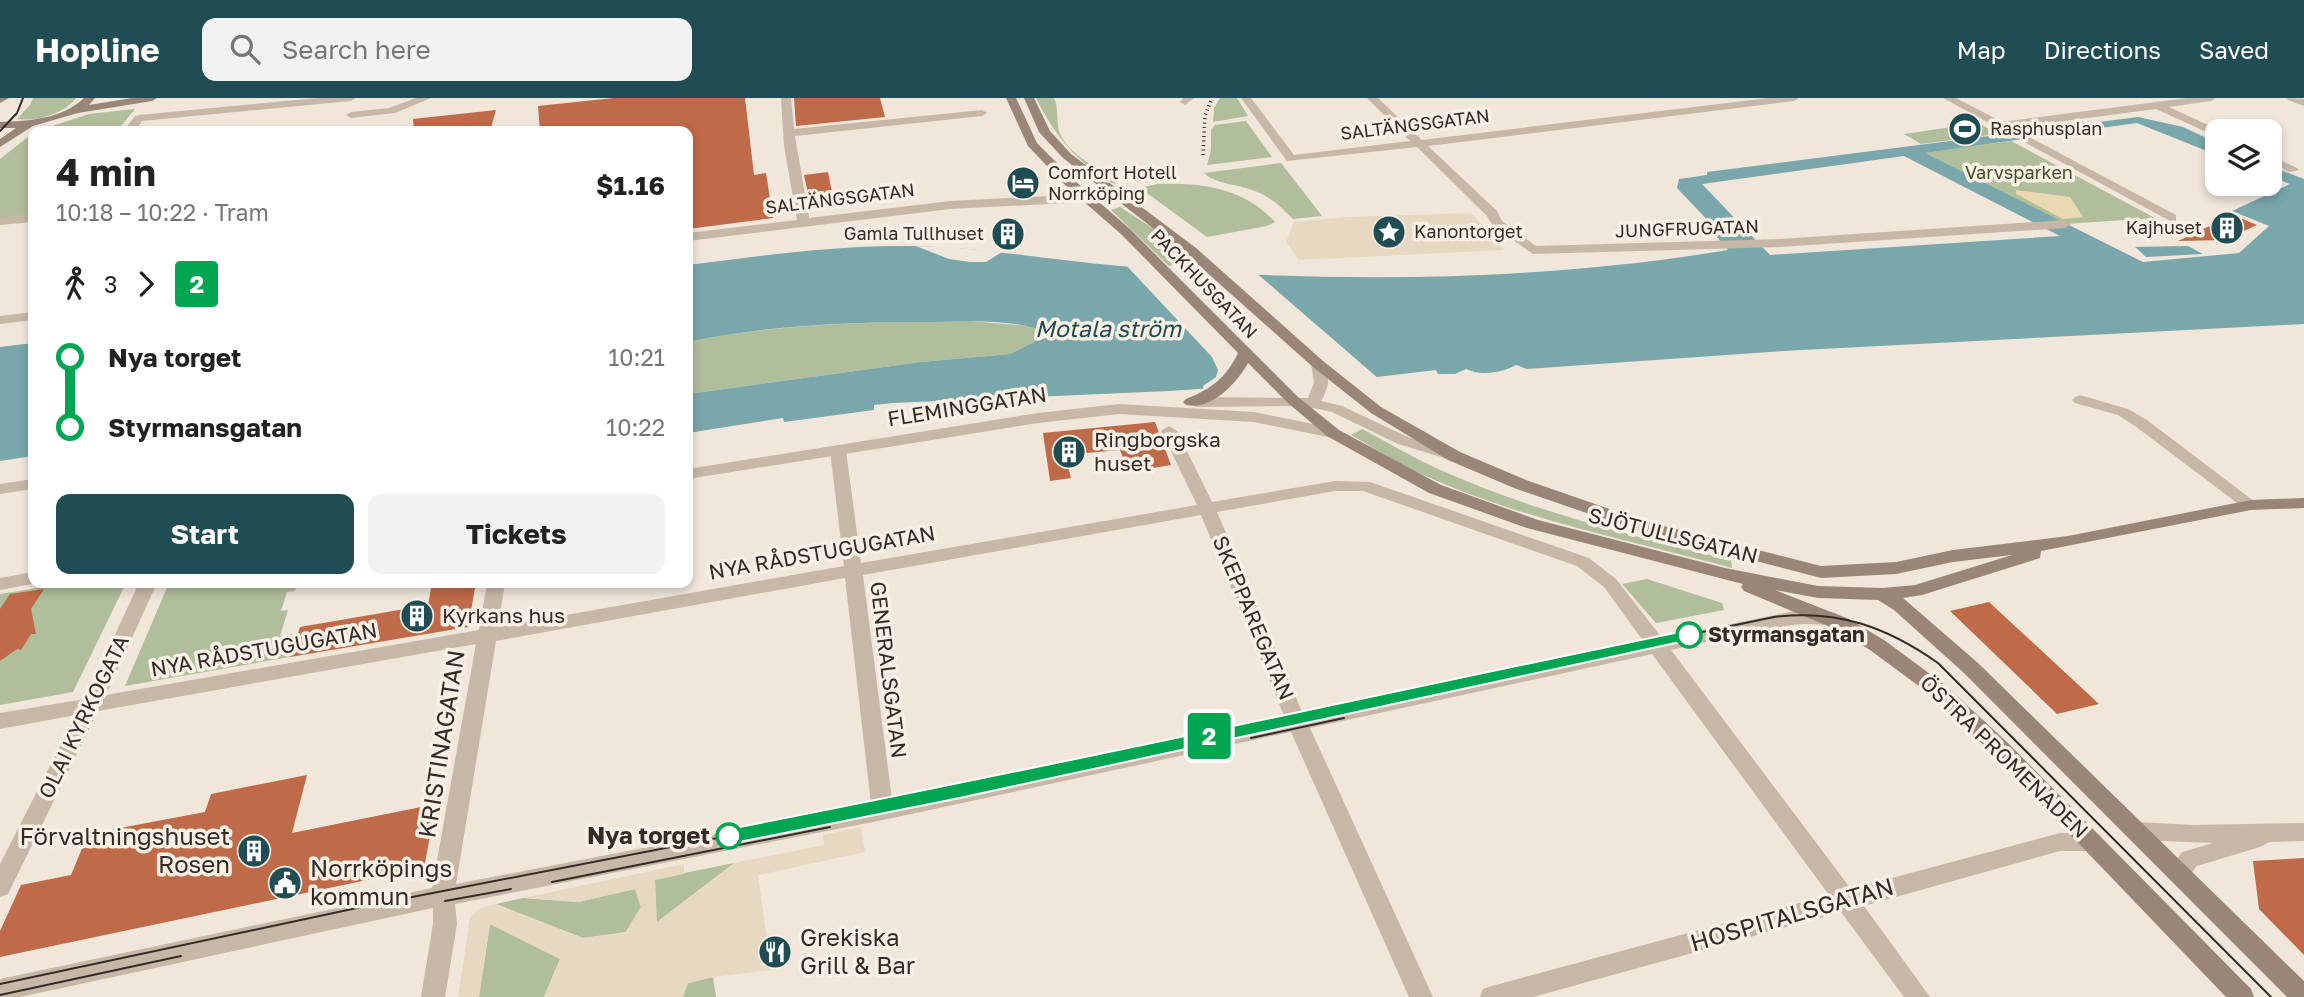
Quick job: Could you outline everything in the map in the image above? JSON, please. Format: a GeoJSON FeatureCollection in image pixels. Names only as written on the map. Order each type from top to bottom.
{"type":"FeatureCollection","features":[{"type":"Feature","properties":{"kind":"main road"},"geometry":{"type":"LineString","coordinates":[[70,112],[90,98]]}},
{"type":"Feature","properties":{"kind":"main road"},"geometry":{"type":"LineString","coordinates":[[0,125],[32,123],[70,112],[152,98]]}},
{"type":"Feature","properties":{"kind":"main road","name":"PACKHUSGATAN"},"geometry":{"type":"LineString","coordinates":[[1011,98],[1032,144],[1160,266],[1245,354],[1303,404]]}},
{"type":"Feature","properties":{"kind":"main road","name":"PACKHUSGATAN"},"geometry":{"type":"LineString","coordinates":[[1028,98],[1045,132],[1067,156],[1213,269],[1318,364]]}},
{"type":"Feature","properties":{"kind":"main road"},"geometry":{"type":"LineString","coordinates":[[0,144],[32,123]]}},
{"type":"Feature","properties":{"kind":"main road"},"geometry":{"type":"LineString","coordinates":[[1191,402],[1221,390],[1237,374],[1245,354]]}},
{"type":"Feature","properties":{"kind":"main road","name":"SJÖTULLSGATAN"},"geometry":{"type":"LineString","coordinates":[[1318,364],[1376,410],[1454,457],[1520,484],[1639,524],[1821,572],[1896,568],[1953,556],[2067,542],[2251,505],[2304,503]]}},
{"type":"Feature","properties":{"kind":"main road","name":"SJÖTULLSGATAN"},"geometry":{"type":"LineString","coordinates":[[1303,404],[1334,433],[1435,489],[1501,514],[1725,573],[1818,592],[1882,594],[1934,587],[2067,542]]}},
{"type":"Feature","properties":{"kind":"main road","name":"ÖSTRA PROMENADEN"},"geometry":{"type":"LineString","coordinates":[[1821,572],[1882,594],[1900,605],[1971,668],[2304,997]]}},
{"type":"Feature","properties":{"kind":"main road","name":"ÖSTRA PROMENADEN"},"geometry":{"type":"LineString","coordinates":[[1725,573],[1782,601],[1829,618],[1877,645],[1938,690],[2001,749],[2242,997]]}},
{"type":"Feature","properties":{"kind":"street"},"geometry":{"type":"LineString","coordinates":[[133,126],[139,118],[351,98]]}},
{"type":"Feature","properties":{"kind":"street"},"geometry":{"type":"LineString","coordinates":[[360,98],[349,119],[391,111],[426,98]]}},
{"type":"Feature","properties":{"kind":"street"},"geometry":{"type":"LineString","coordinates":[[786,98],[804,223]]}},
{"type":"Feature","properties":{"kind":"street","name":"SALTÄNGSGATAN"},"geometry":{"type":"LineString","coordinates":[[1246,98],[1291,159],[1794,98]]}},
{"type":"Feature","properties":{"kind":"street","name":"JUNGFRUGATAN"},"geometry":{"type":"LineString","coordinates":[[1372,98],[1493,214],[1497,223],[1533,250],[1724,245],[2065,224]]}},
{"type":"Feature","properties":{"kind":"street"},"geometry":{"type":"LineString","coordinates":[[1706,98],[1719,107]]}},
{"type":"Feature","properties":{"kind":"street"},"geometry":{"type":"LineString","coordinates":[[1948,98],[2172,218]]}},
{"type":"Feature","properties":{"kind":"street"},"geometry":{"type":"LineString","coordinates":[[2143,98],[2205,127]]}},
{"type":"Feature","properties":{"kind":"street"},"geometry":{"type":"LineString","coordinates":[[2004,128],[2211,98]]}},
{"type":"Feature","properties":{"kind":"street"},"geometry":{"type":"LineString","coordinates":[[2292,98],[2304,103]]}},
{"type":"Feature","properties":{"kind":"street"},"geometry":{"type":"LineString","coordinates":[[790,134],[982,113]]}},
{"type":"Feature","properties":{"kind":"street"},"geometry":{"type":"LineString","coordinates":[[2282,164],[2293,170]]}},
{"type":"Feature","properties":{"kind":"street","name":"SALTÄNGSGATAN"},"geometry":{"type":"LineString","coordinates":[[1039,200],[1070,183]]}},
{"type":"Feature","properties":{"kind":"street","name":"SALTÄNGSGATAN"},"geometry":{"type":"LineString","coordinates":[[693,236],[950,205],[1087,198]]}},
{"type":"Feature","properties":{"kind":"street"},"geometry":{"type":"LineString","coordinates":[[0,221],[28,218]]}},
{"type":"Feature","properties":{"kind":"street"},"geometry":{"type":"LineString","coordinates":[[6,319],[28,317]]}},
{"type":"Feature","properties":{"kind":"street"},"geometry":{"type":"LineString","coordinates":[[1303,404],[1320,393],[1322,383],[1318,364]]}},
{"type":"Feature","properties":{"kind":"street"},"geometry":{"type":"LineString","coordinates":[[2080,400],[2123,412],[2141,423],[2251,505]]}},
{"type":"Feature","properties":{"kind":"street","name":"SJÖTULLSGATAN"},"geometry":{"type":"LineString","coordinates":[[1119,409],[1191,402],[1303,404],[1337,409],[1404,441],[1454,457]]}},
{"type":"Feature","properties":{"kind":"street","name":"FLEMINGGATAN"},"geometry":{"type":"LineString","coordinates":[[693,473],[1038,418],[1119,409],[1254,417],[1282,415],[1303,404]]}},
{"type":"Feature","properties":{"kind":"street","name":"FLEMINGGATAN"},"geometry":{"type":"LineString","coordinates":[[1254,417],[1334,433]]}},
{"type":"Feature","properties":{"kind":"street","name":"SKEPPAREGATAN"},"geometry":{"type":"LineString","coordinates":[[1168,431],[1207,509],[1297,722],[1421,997]]}},
{"type":"Feature","properties":{"kind":"street","name":"GENERALSGATAN"},"geometry":{"type":"LineString","coordinates":[[838,451],[883,811]]}},
{"type":"Feature","properties":{"kind":"street"},"geometry":{"type":"LineString","coordinates":[[0,489],[28,485]]}},
{"type":"Feature","properties":{"kind":"street","name":"NYA RÅDSTUGUGATAN"},"geometry":{"type":"LineString","coordinates":[[0,721],[1335,485],[1363,486],[1583,562],[1610,583],[1656,646]]}},
{"type":"Feature","properties":{"kind":"street"},"geometry":{"type":"LineString","coordinates":[[0,584],[28,579]]}},
{"type":"Feature","properties":{"kind":"street","name":"OLAI KYRKOGATA"},"geometry":{"type":"LineString","coordinates":[[0,887],[92,704],[146,588]]}},
{"type":"Feature","properties":{"kind":"street","name":"KRISTINAGATAN"},"geometry":{"type":"LineString","coordinates":[[433,997],[445,924],[443,896],[495,588]]}},
{"type":"Feature","properties":{"kind":"street"},"geometry":{"type":"LineString","coordinates":[[0,990],[443,896],[883,811],[1656,646],[1799,617],[1829,618]]}},
{"type":"Feature","properties":{"kind":"street"},"geometry":{"type":"LineString","coordinates":[[1656,646],[1918,997]]}},
{"type":"Feature","properties":{"kind":"street"},"geometry":{"type":"LineString","coordinates":[[2136,831],[2274,834],[2304,832]]}},
{"type":"Feature","properties":{"kind":"street"},"geometry":{"type":"LineString","coordinates":[[2178,873],[2190,859],[2274,834]]}},
{"type":"Feature","properties":{"kind":"street","name":"HOSPITALSGATAN"},"geometry":{"type":"LineString","coordinates":[[1492,997],[2060,842],[2092,842]]}},
{"type":"Feature","properties":{"kind":"green space"},"geometry":{"type":"Polygon","coordinates":[[[33,98],[76,98],[71,104],[49,116],[17,119],[33,98]]]}},
{"type":"Feature","properties":{"kind":"green space"},"geometry":{"type":"Polygon","coordinates":[[[1036,98],[1054,98],[1063,140],[1116,184],[1102,177],[1067,146],[1054,129],[1036,98]]]}},
{"type":"Feature","properties":{"kind":"green space"},"geometry":{"type":"Polygon","coordinates":[[[1220,98],[1237,98],[1248,116],[1213,122],[1214,108],[1220,98]]]}},
{"type":"Feature","properties":{"kind":"green space"},"geometry":{"type":"Polygon","coordinates":[[[135,109],[121,126],[52,126],[89,114],[135,109]]]}},
{"type":"Feature","properties":{"kind":"green space"},"geometry":{"type":"Polygon","coordinates":[[[1246,121],[1272,157],[1207,165],[1211,150],[1211,130],[1215,125],[1246,121]]]}},
{"type":"Feature","properties":{"kind":"green space","name":"Rasphusplan"},"geometry":{"type":"Polygon","coordinates":[[[1979,123],[1997,134],[1921,144],[1904,134],[1979,123]]]}},
{"type":"Feature","properties":{"kind":"green space"},"geometry":{"type":"Polygon","coordinates":[[[28,137],[28,215],[0,218],[0,159],[28,137]]]}},
{"type":"Feature","properties":{"kind":"green space","name":"Varvsparken"},"geometry":{"type":"Polygon","coordinates":[[[2011,141],[2155,218],[2065,224],[1924,153],[2011,141]]]}},
{"type":"Feature","properties":{"kind":"green space"},"geometry":{"type":"Polygon","coordinates":[[[1281,163],[1322,216],[1293,219],[1264,195],[1214,179],[1204,173],[1281,163]]]}},
{"type":"Feature","properties":{"kind":"green space"},"geometry":{"type":"Polygon","coordinates":[[[1157,184],[1189,184],[1221,190],[1250,201],[1275,222],[1267,226],[1207,237],[1140,188],[1157,184]]]}},
{"type":"Feature","properties":{"kind":"green space"},"geometry":{"type":"Polygon","coordinates":[[[1120,207],[1154,229],[1191,261],[1169,266],[1111,210],[1120,207]]]}},
{"type":"Feature","properties":{"kind":"green space"},"geometry":{"type":"Polygon","coordinates":[[[968,321],[1030,326],[1041,330],[1040,339],[1010,354],[921,362],[693,393],[693,341],[792,327],[968,321]]]}},
{"type":"Feature","properties":{"kind":"green space"},"geometry":{"type":"Polygon","coordinates":[[[1362,429],[1438,469],[1510,498],[1620,532],[1731,560],[1732,568],[1535,516],[1459,490],[1412,470],[1351,435],[1362,429]]]}},
{"type":"Feature","properties":{"kind":"green space"},"geometry":{"type":"Polygon","coordinates":[[[1647,579],[1722,603],[1724,610],[1656,623],[1622,584],[1647,579]]]}},
{"type":"Feature","properties":{"kind":"green space"},"geometry":{"type":"Polygon","coordinates":[[[37,588],[124,588],[73,692],[0,705],[0,594],[37,588]]]}},
{"type":"Feature","properties":{"kind":"green space"},"geometry":{"type":"Polygon","coordinates":[[[167,588],[296,588],[295,591],[287,592],[281,611],[288,610],[280,636],[298,633],[290,657],[125,686],[167,588]]]}},
{"type":"Feature","properties":{"kind":"green space"},"geometry":{"type":"Polygon","coordinates":[[[734,863],[656,923],[655,879],[734,863]]]}},
{"type":"Feature","properties":{"kind":"green space"},"geometry":{"type":"Polygon","coordinates":[[[635,889],[641,907],[626,932],[583,938],[496,904],[523,898],[578,902],[635,889]]]}},
{"type":"Feature","properties":{"kind":"green space"},"geometry":{"type":"Polygon","coordinates":[[[490,924],[560,959],[544,997],[479,997],[490,924]]]}},
{"type":"Feature","properties":{"kind":"green space"},"geometry":{"type":"Polygon","coordinates":[[[713,977],[716,997],[683,997],[688,983],[713,977]]]}},
{"type":"Feature","properties":{"kind":"sand"},"geometry":{"type":"Polygon","coordinates":[[[2016,190],[2070,197],[2083,217],[2063,219],[2016,194],[2016,190]]]}},
{"type":"Feature","properties":{"kind":"shaded area","name":"Kanontorget"},"geometry":{"type":"Polygon","coordinates":[[[1471,213],[1504,250],[1299,260],[1286,242],[1294,222],[1347,217],[1471,213]]]}},
{"type":"Feature","properties":{"kind":"shaded area","name":"Nya torget"},"geometry":{"type":"Polygon","coordinates":[[[861,827],[865,852],[758,875],[771,970],[688,983],[683,997],[544,997],[560,959],[490,924],[479,997],[458,997],[470,918],[477,910],[496,904],[583,938],[625,933],[641,907],[635,889],[578,902],[523,898],[684,864],[684,874],[655,880],[657,922],[734,863],[824,845],[823,835],[861,827]]]}},
{"type":"Feature","properties":{"kind":"water","name":"Motala ström"},"geometry":{"type":"Polygon","coordinates":[[[2138,117],[2183,127],[2205,137],[2205,150],[2137,123],[1925,153],[2143,262],[2239,253],[2269,226],[2232,211],[2264,196],[2282,196],[2282,188],[2290,184],[2282,181],[2282,171],[2304,179],[2304,324],[1783,351],[1527,369],[1516,365],[1491,373],[1466,369],[1455,374],[1438,374],[1436,370],[1377,377],[1169,391],[893,403],[874,405],[874,410],[784,422],[783,418],[693,432],[693,393],[921,362],[1010,354],[1040,339],[1041,330],[988,322],[872,323],[779,328],[693,341],[693,264],[826,249],[909,246],[989,251],[1195,272],[1425,277],[1578,269],[1728,250],[1710,229],[1714,227],[1677,188],[1679,179],[1707,175],[1707,172],[2138,117]],[[1904,156],[1702,184],[1770,255],[2060,236],[1904,156]]]}},
{"type":"Feature","properties":{"kind":"water"},"geometry":{"type":"Polygon","coordinates":[[[2188,246],[2203,254],[2146,257],[2135,247],[2188,246]]]}},
{"type":"Feature","properties":{"kind":"water"},"geometry":{"type":"Polygon","coordinates":[[[28,344],[28,457],[0,461],[0,347],[28,344]]]}},
{"type":"Feature","properties":{"kind":"pier"},"geometry":{"type":"Polygon","coordinates":[[[916,246],[1002,252],[986,262],[970,262],[949,259],[916,246]]]}},
{"type":"Feature","properties":{"kind":"pier"},"geometry":{"type":"Polygon","coordinates":[[[1125,264],[1254,271],[1379,379],[1204,391],[1203,386],[1216,377],[1218,370],[1212,357],[1125,264]]]}},
{"type":"Feature","properties":{"kind":"pier"},"geometry":{"type":"Polygon","coordinates":[[[1056,320],[1083,328],[1070,340],[1061,337],[1040,339],[1041,330],[1035,328],[1056,326],[1051,324],[1056,320]]]}},
{"type":"Feature","properties":{"kind":"building"},"geometry":{"type":"Polygon","coordinates":[[[614,98],[745,98],[754,175],[766,173],[773,218],[693,228],[693,126],[540,126],[538,106],[614,98]]]}},
{"type":"Feature","properties":{"kind":"building"},"geometry":{"type":"Polygon","coordinates":[[[794,98],[880,98],[885,117],[796,126],[794,98]]]}},
{"type":"Feature","properties":{"kind":"building"},"geometry":{"type":"Polygon","coordinates":[[[496,110],[491,126],[414,126],[413,119],[496,110]]]}},
{"type":"Feature","properties":{"kind":"building"},"geometry":{"type":"Polygon","coordinates":[[[828,172],[832,193],[809,198],[804,175],[828,172]]]}},
{"type":"Feature","properties":{"kind":"building","name":"Kajhuset"},"geometry":{"type":"Polygon","coordinates":[[[2233,215],[2257,225],[2224,240],[2178,241],[2233,215]]]}},
{"type":"Feature","properties":{"kind":"building","name":"Ringborgska huset"},"geometry":{"type":"Polygon","coordinates":[[[1155,422],[1171,465],[1129,472],[1120,450],[1065,455],[1071,478],[1050,481],[1043,433],[1155,422]]]}},
{"type":"Feature","properties":{"kind":"building","name":"Kyrkans hus"},"geometry":{"type":"Polygon","coordinates":[[[431,588],[475,588],[468,627],[290,657],[300,627],[428,605],[431,588]]]}},
{"type":"Feature","properties":{"kind":"building"},"geometry":{"type":"Polygon","coordinates":[[[44,589],[31,609],[36,634],[31,634],[21,650],[17,649],[0,661],[0,609],[10,594],[44,589]]]}},
{"type":"Feature","properties":{"kind":"building"},"geometry":{"type":"Polygon","coordinates":[[[1989,602],[2099,704],[2057,714],[1950,611],[1989,602]]]}},
{"type":"Feature","properties":{"kind":"building","name":"Förvaltningshuset Rosen"},"geometry":{"type":"Polygon","coordinates":[[[307,775],[292,833],[436,804],[424,868],[0,957],[0,931],[21,885],[71,875],[88,834],[205,812],[211,794],[307,775]]]}},
{"type":"Feature","properties":{"kind":"building"},"geometry":{"type":"Polygon","coordinates":[[[2304,858],[2304,955],[2259,909],[2253,861],[2304,858]]]}},
{"type":"Feature","properties":{"kind":"tram line"},"geometry":{"type":"LineString","coordinates":[[0,131],[17,113],[23,98]]}},
{"type":"Feature","properties":{"kind":"tram line"},"geometry":{"type":"LineString","coordinates":[[0,984],[371,905],[955,792],[1295,717],[1774,617],[1797,615],[1819,616],[1860,624],[1900,640],[1938,663],[2271,997]]}},
{"type":"Feature","properties":{"kind":"tram line","name":"2"},"geometry":{"type":"LineString","coordinates":[[729,836],[955,792],[1295,717],[1689,635]]}},
{"type":"Feature","properties":{"kind":"tram line"},"geometry":{"type":"LineString","coordinates":[[1251,738],[1344,718]]}},
{"type":"Feature","properties":{"kind":"tram line"},"geometry":{"type":"LineString","coordinates":[[552,882],[830,827]]}},
{"type":"Feature","properties":{"kind":"tram line"},"geometry":{"type":"LineString","coordinates":[[445,901],[511,889]]}},
{"type":"Feature","properties":{"kind":"tram line"},"geometry":{"type":"LineString","coordinates":[[0,995],[181,956]]}},
{"type":"Feature","properties":{"kind":"railway"},"geometry":{"type":"LineString","coordinates":[[1203,155],[1205,116],[1212,98]]}},
{"type":"Feature","properties":{"kind":"place","name":"Rasphusplan"},"geometry":{"type":"Point","coordinates":[1965,129]}},
{"type":"Feature","properties":{"kind":"place","name":"Comfort Hotell Norrköping"},"geometry":{"type":"Point","coordinates":[1023,183]}},
{"type":"Feature","properties":{"kind":"place","name":"Kajhuset"},"geometry":{"type":"Point","coordinates":[2227,228]}},
{"type":"Feature","properties":{"kind":"place","name":"Kanontorget"},"geometry":{"type":"Point","coordinates":[1389,232]}},
{"type":"Feature","properties":{"kind":"place","name":"Gamla Tullhuset"},"geometry":{"type":"Point","coordinates":[1008,234]}},
{"type":"Feature","properties":{"kind":"place","name":"Ringborgska huset"},"geometry":{"type":"Point","coordinates":[1069,452]}},
{"type":"Feature","properties":{"kind":"place","name":"Kyrkans hus"},"geometry":{"type":"Point","coordinates":[417,616]}},
{"type":"Feature","properties":{"kind":"place","name":"Styrmansgatan"},"geometry":{"type":"Point","coordinates":[1689,635]}},
{"type":"Feature","properties":{"kind":"place","name":"Nya torget"},"geometry":{"type":"Point","coordinates":[729,836]}},
{"type":"Feature","properties":{"kind":"place","name":"Förvaltningshuset Rosen"},"geometry":{"type":"Point","coordinates":[254,851]}},
{"type":"Feature","properties":{"kind":"place","name":"Norrköpings kommun"},"geometry":{"type":"Point","coordinates":[285,883]}},
{"type":"Feature","properties":{"kind":"place","name":"Grekiska Grill & Bar"},"geometry":{"type":"Point","coordinates":[775,952]}}]}
